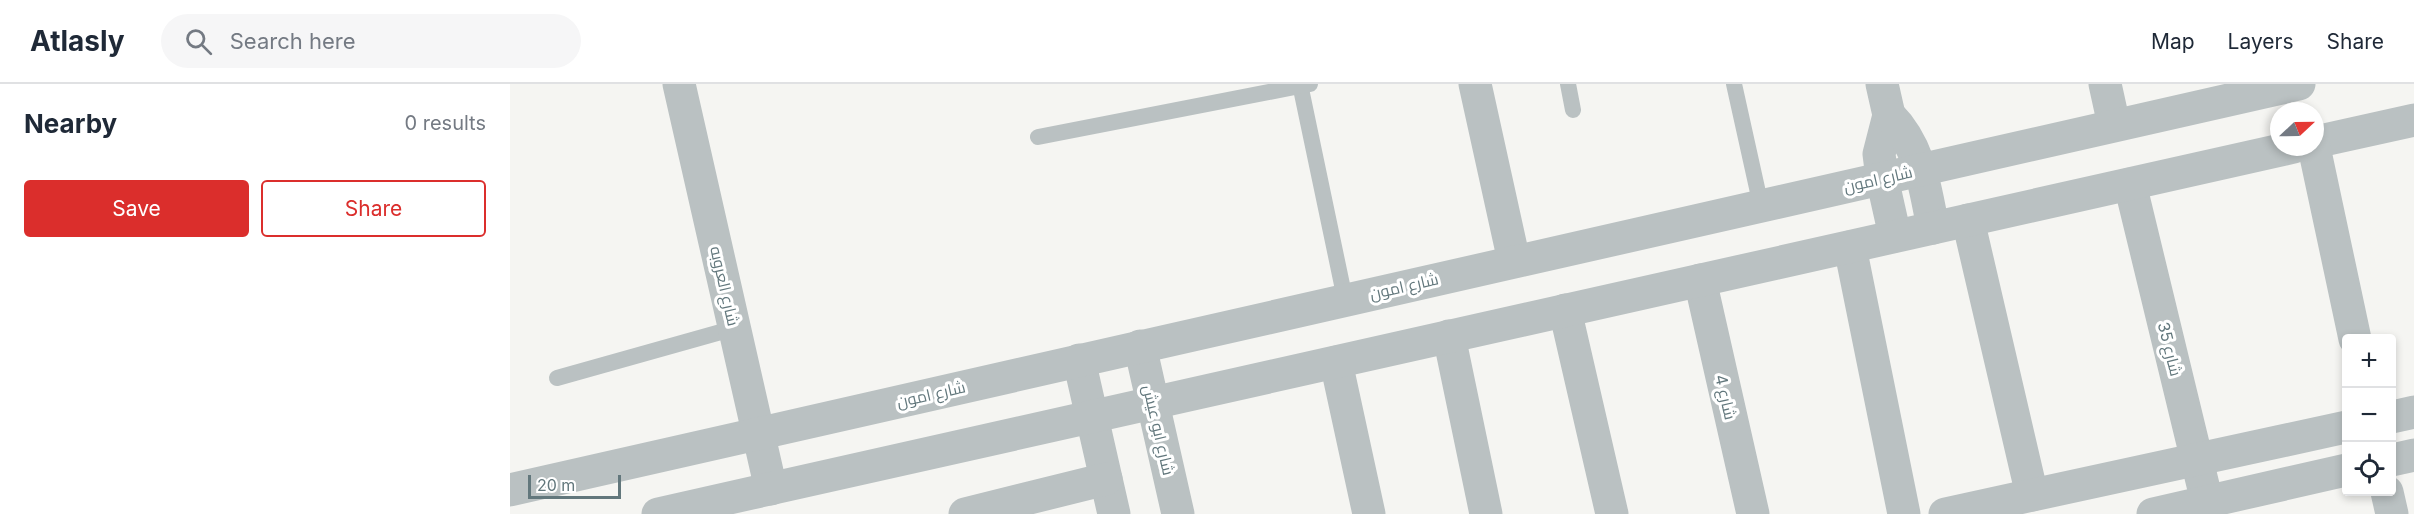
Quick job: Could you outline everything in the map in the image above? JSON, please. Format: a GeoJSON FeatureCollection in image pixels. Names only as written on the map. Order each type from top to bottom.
{"type":"FeatureCollection","features":[{"type":"Feature","properties":{"kind":"street","name":"شارع العروبه"},"geometry":{"type":"LineString","coordinates":[[679,84],[771,489]]}},
{"type":"Feature","properties":{"kind":"street"},"geometry":{"type":"LineString","coordinates":[[1474,84],[1514,261]]}},
{"type":"Feature","properties":{"kind":"street"},"geometry":{"type":"LineString","coordinates":[[2105,84],[2114,125]]}},
{"type":"Feature","properties":{"kind":"street","name":"شارع امون"},"geometry":{"type":"LineString","coordinates":[[510,490],[2114,125],[2256,89],[2299,84]]}},
{"type":"Feature","properties":{"kind":"street"},"geometry":{"type":"LineString","coordinates":[[1885,100],[1904,130],[1921,169],[1933,228]]}},
{"type":"Feature","properties":{"kind":"street"},"geometry":{"type":"LineString","coordinates":[[1885,100],[1880,154],[1882,178],[1895,236]]}},
{"type":"Feature","properties":{"kind":"street"},"geometry":{"type":"LineString","coordinates":[[2324,140],[2414,120]]}},
{"type":"Feature","properties":{"kind":"street"},"geometry":{"type":"LineString","coordinates":[[658,514],[2270,152]]}},
{"type":"Feature","properties":{"kind":"street"},"geometry":{"type":"LineString","coordinates":[[2316,156],[2354,334]]}},
{"type":"Feature","properties":{"kind":"street","name":"شارع 35"},"geometry":{"type":"LineString","coordinates":[[2130,184],[2208,508]]}},
{"type":"Feature","properties":{"kind":"street"},"geometry":{"type":"LineString","coordinates":[[1968,220],[2032,495]]}},
{"type":"Feature","properties":{"kind":"street"},"geometry":{"type":"LineString","coordinates":[[1850,247],[1904,514]]}},
{"type":"Feature","properties":{"kind":"street","name":"شارع 4"},"geometry":{"type":"LineString","coordinates":[[1700,280],[1753,514]]}},
{"type":"Feature","properties":{"kind":"street"},"geometry":{"type":"LineString","coordinates":[[1566,310],[1612,514]]}},
{"type":"Feature","properties":{"kind":"street"},"geometry":{"type":"LineString","coordinates":[[1449,336],[1486,514]]}},
{"type":"Feature","properties":{"kind":"street","name":"شارع ابو عيش"},"geometry":{"type":"LineString","coordinates":[[1140,346],[1178,514]]}},
{"type":"Feature","properties":{"kind":"street"},"geometry":{"type":"LineString","coordinates":[[1078,360],[1114,514]]}},
{"type":"Feature","properties":{"kind":"street"},"geometry":{"type":"LineString","coordinates":[[1336,362],[1369,514]]}},
{"type":"Feature","properties":{"kind":"street"},"geometry":{"type":"LineString","coordinates":[[2396,416],[2414,412]]}},
{"type":"Feature","properties":{"kind":"street"},"geometry":{"type":"LineString","coordinates":[[1945,514],[2342,428]]}},
{"type":"Feature","properties":{"kind":"street"},"geometry":{"type":"LineString","coordinates":[[2396,459],[2414,455]]}},
{"type":"Feature","properties":{"kind":"street"},"geometry":{"type":"LineString","coordinates":[[2153,514],[2208,508],[2342,471]]}},
{"type":"Feature","properties":{"kind":"street"},"geometry":{"type":"LineString","coordinates":[[965,514],[1106,479]]}},
{"type":"Feature","properties":{"kind":"street"},"geometry":{"type":"LineString","coordinates":[[2388,496],[2392,514]]}},
{"type":"Feature","properties":{"kind":"lane"},"geometry":{"type":"LineString","coordinates":[[1568,84],[1573,110]]}},
{"type":"Feature","properties":{"kind":"lane"},"geometry":{"type":"LineString","coordinates":[[1734,84],[1761,206]]}},
{"type":"Feature","properties":{"kind":"lane"},"geometry":{"type":"LineString","coordinates":[[1038,137],[1303,85],[1345,299]]}},
{"type":"Feature","properties":{"kind":"lane"},"geometry":{"type":"LineString","coordinates":[[558,378],[735,328]]}}]}
